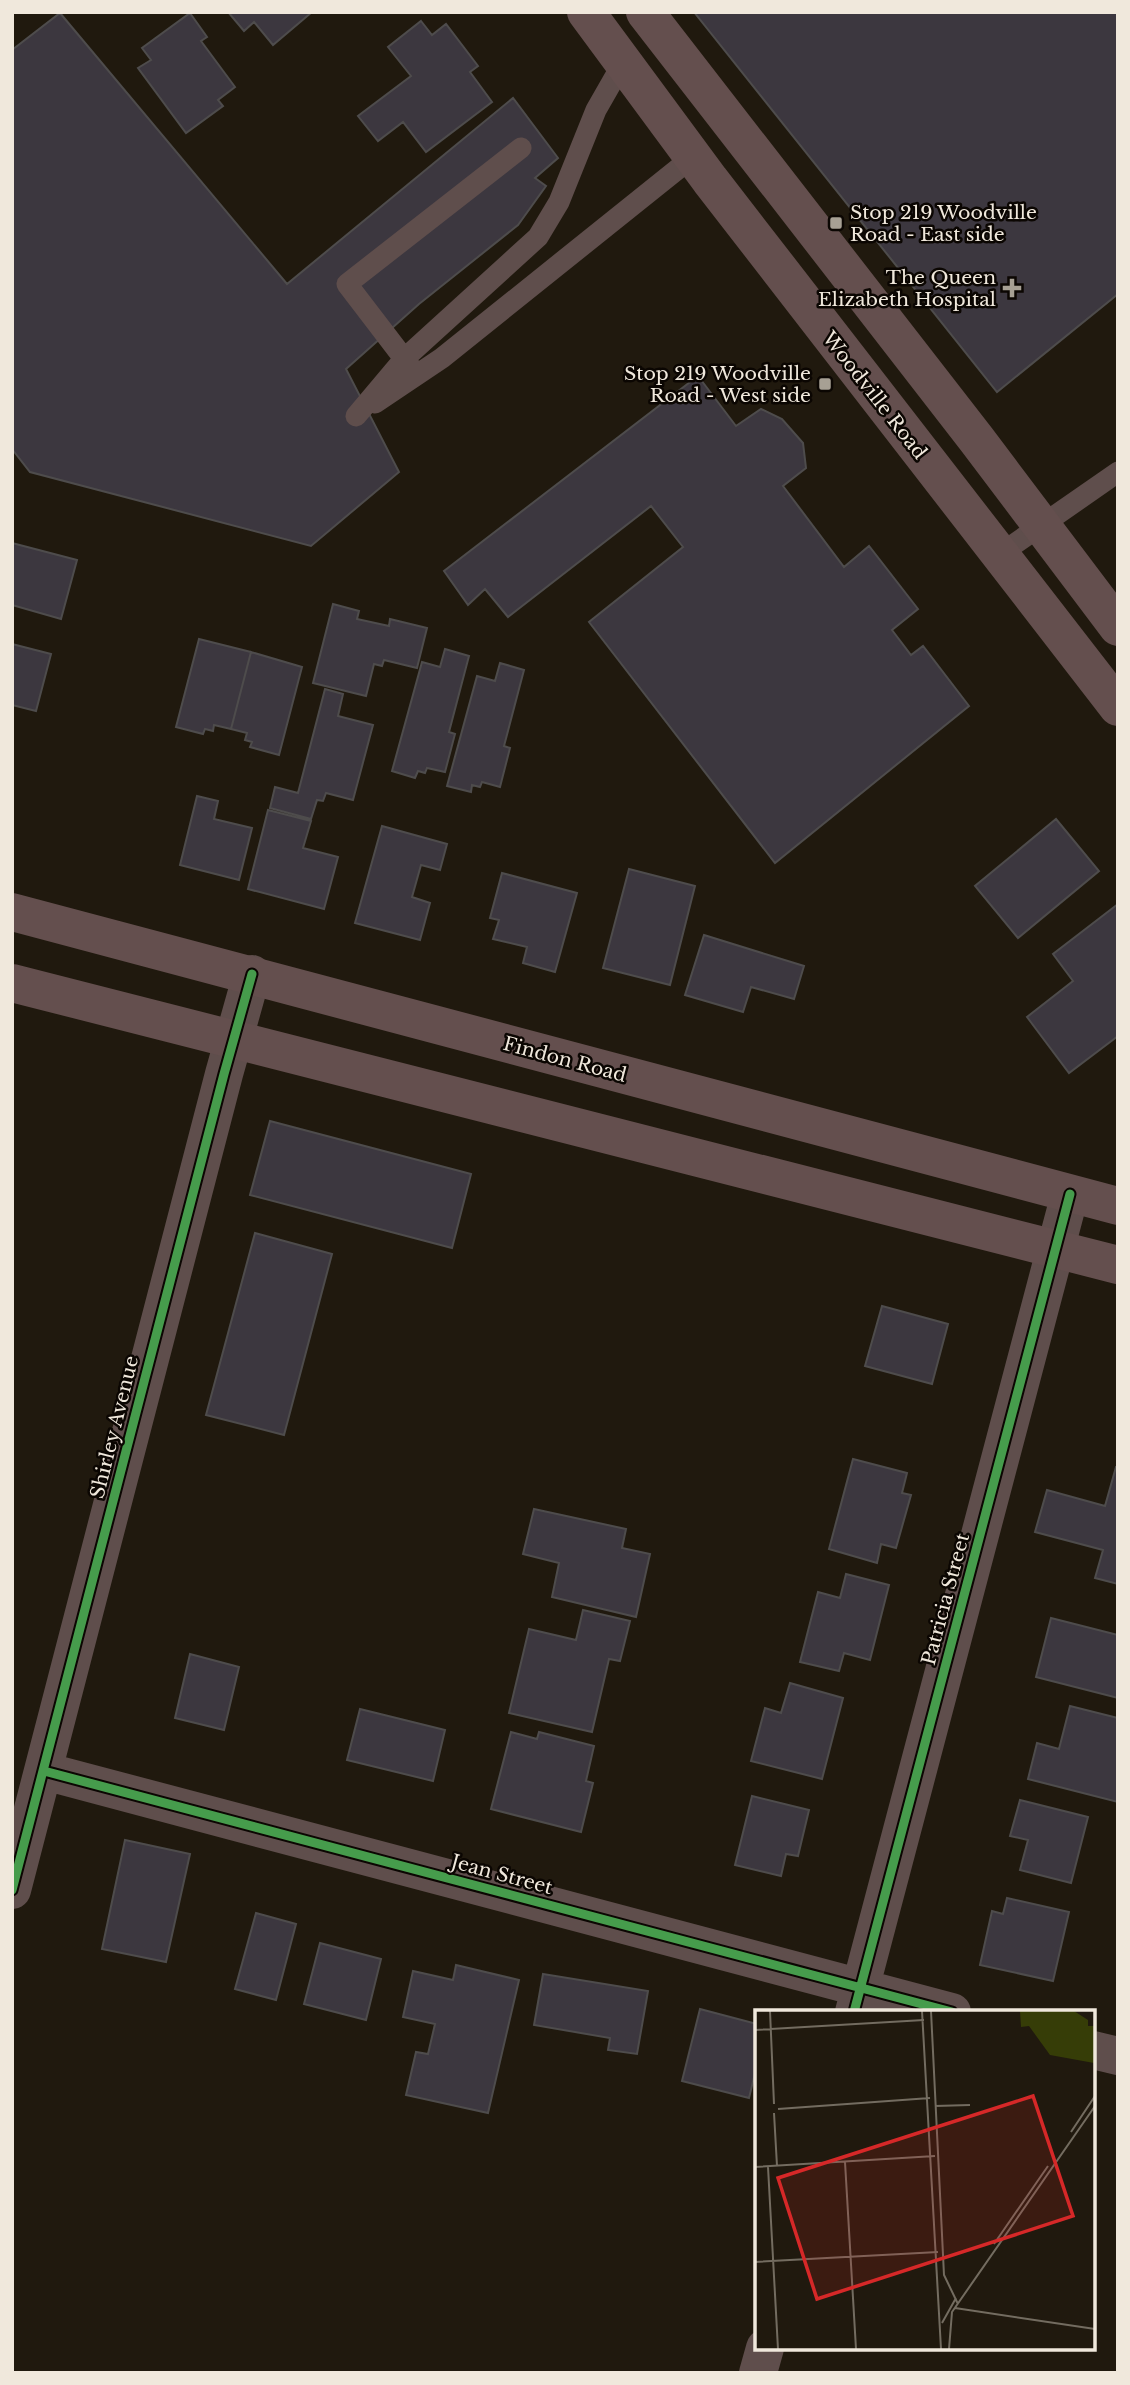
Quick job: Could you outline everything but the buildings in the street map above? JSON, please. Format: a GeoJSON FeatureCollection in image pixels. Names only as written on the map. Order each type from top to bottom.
{"type":"FeatureCollection","features":[{"type":"Feature","properties":{"kind":"main road","name":"Woodville Road"},"geometry":{"type":"LineString","coordinates":[[586,12],[710,180],[1118,707]]}},
{"type":"Feature","properties":{"kind":"main road"},"geometry":{"type":"LineString","coordinates":[[645,12],[1118,626]]}},
{"type":"Feature","properties":{"kind":"main road","name":"Findon Road"},"geometry":{"type":"LineString","coordinates":[[12,912],[1118,1206]]}},
{"type":"Feature","properties":{"kind":"main road"},"geometry":{"type":"LineString","coordinates":[[12,982],[234,1041],[1118,1265]]}},
{"type":"Feature","properties":{"kind":"street","name":"Shirley Avenue"},"geometry":{"type":"LineString","coordinates":[[12,1890],[252,974]]}},
{"type":"Feature","properties":{"kind":"street","name":"Patricia Street"},"geometry":{"type":"LineString","coordinates":[[857,2000],[1070,1194]]}},
{"type":"Feature","properties":{"kind":"street","name":"Jean Street"},"geometry":{"type":"LineString","coordinates":[[44,1771],[857,2000],[935,2010]]}},
{"type":"Feature","properties":{"kind":"street"},"geometry":{"type":"LineString","coordinates":[[1095,2050],[1118,2056]]}},
{"type":"Feature","properties":{"kind":"street"},"geometry":{"type":"LineString","coordinates":[[758,2373],[764,2350]]}},
{"type":"Feature","properties":{"kind":"lane"},"geometry":{"type":"LineString","coordinates":[[624,61],[596,110],[559,202],[538,237],[404,359],[356,416],[418,376],[694,156]]}},
{"type":"Feature","properties":{"kind":"lane"},"geometry":{"type":"LineString","coordinates":[[418,376],[346,284],[521,148]]}},
{"type":"Feature","properties":{"kind":"lane"},"geometry":{"type":"LineString","coordinates":[[1000,554],[1118,472]]}},
{"type":"Feature","properties":{"kind":"cycle path"},"geometry":{"type":"LineString","coordinates":[[12,1890],[252,974]]}},
{"type":"Feature","properties":{"kind":"cycle path"},"geometry":{"type":"LineString","coordinates":[[855,2010],[1070,1194]]}},
{"type":"Feature","properties":{"kind":"cycle path"},"geometry":{"type":"LineString","coordinates":[[44,1771],[944,2010]]}},
{"type":"Feature","properties":{"kind":"place","name":"Stop 219 Woodville Road - East side"},"geometry":{"type":"Point","coordinates":[836,223]}},
{"type":"Feature","properties":{"kind":"place","name":"The Queen Elizabeth Hospital"},"geometry":{"type":"Point","coordinates":[1012,288]}},
{"type":"Feature","properties":{"kind":"place","name":"Stop 219 Woodville Road - West side"},"geometry":{"type":"Point","coordinates":[825,384]}}]}
